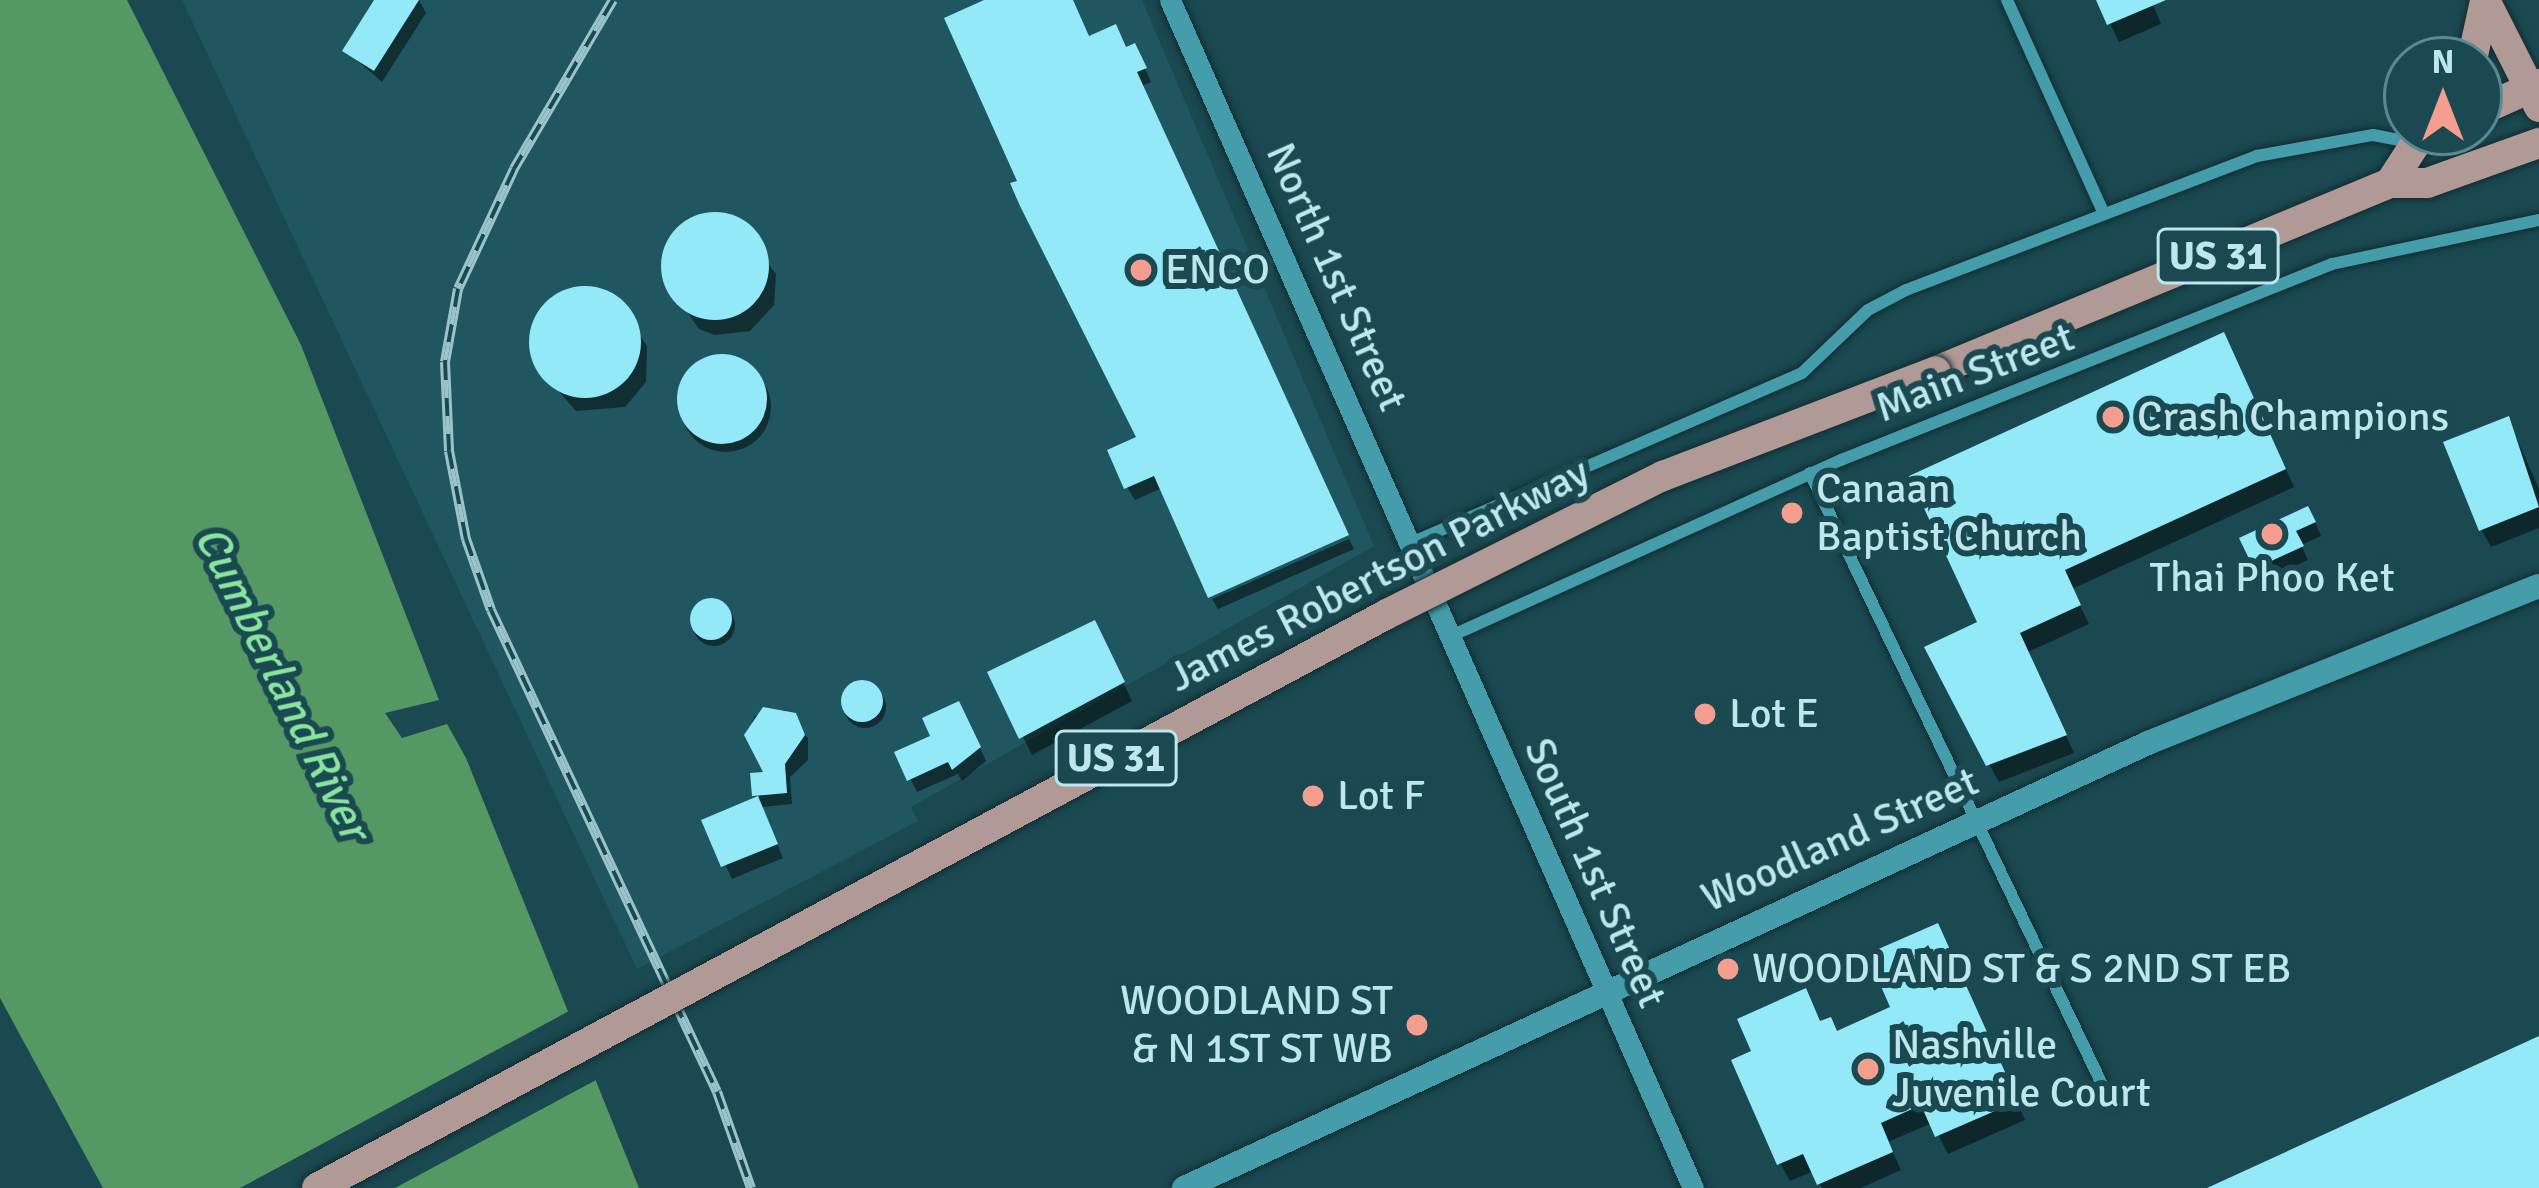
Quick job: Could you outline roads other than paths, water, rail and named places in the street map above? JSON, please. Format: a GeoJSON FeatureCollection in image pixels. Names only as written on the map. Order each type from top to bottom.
{"type":"FeatureCollection","features":[{"type":"Feature","properties":{"kind":"main road"},"geometry":{"type":"LineString","coordinates":[[2477,36],[2485,0]]}},
{"type":"Feature","properties":{"kind":"main road"},"geometry":{"type":"LineString","coordinates":[[2485,0],[2535,94],[2503,104]]}},
{"type":"Feature","properties":{"kind":"main road","name":"James Robertson Parkway"},"geometry":{"type":"LineString","coordinates":[[317,1188],[1387,614],[1664,476],[1936,371],[2390,183],[2427,183],[2539,143]]}},
{"type":"Feature","properties":{"kind":"main road"},"geometry":{"type":"LineString","coordinates":[[2390,183],[2412,156]]}},
{"type":"Feature","properties":{"kind":"main road","name":"Woodland Street"},"geometry":{"type":"LineString","coordinates":[[1184,1188],[1976,821],[2265,693],[2539,586]]}},
{"type":"Feature","properties":{"kind":"street","name":"North 1st Street"},"geometry":{"type":"LineString","coordinates":[[1169,0],[1429,586]]}},
{"type":"Feature","properties":{"kind":"street"},"geometry":{"type":"LineString","coordinates":[[2007,0],[2104,214]]}},
{"type":"Feature","properties":{"kind":"street","name":"Main Street"},"geometry":{"type":"LineString","coordinates":[[1411,543],[1802,373],[1868,310],[1906,290],[2293,147],[2383,136]]}},
{"type":"Feature","properties":{"kind":"street","name":"Main Street"},"geometry":{"type":"LineString","coordinates":[[1451,636],[1810,473],[2332,264],[2539,220]]}},
{"type":"Feature","properties":{"kind":"street"},"geometry":{"type":"LineString","coordinates":[[1810,473],[2110,1101]]}},
{"type":"Feature","properties":{"kind":"street","name":"South 1st Street"},"geometry":{"type":"LineString","coordinates":[[1429,586],[1601,991],[1693,1188]]}},
{"type":"Feature","properties":{"kind":"water","name":"Cumberland River"},"geometry":{"type":"Polygon","coordinates":[[[0,0],[127,0],[301,345],[439,700],[385,713],[402,738],[447,724],[466,758],[639,1188],[103,1188],[0,998],[0,0]]]}},
{"type":"Feature","properties":{"kind":"railway"},"geometry":{"type":"LineString","coordinates":[[613,0],[514,169],[458,289],[445,362],[449,451],[466,539],[491,610],[717,1092],[751,1188]]}},
{"type":"Feature","properties":{"kind":"place","name":"ENCO"},"geometry":{"type":"Point","coordinates":[1141,270]}},
{"type":"Feature","properties":{"kind":"place","name":"Crash Champions"},"geometry":{"type":"Point","coordinates":[2113,417]}},
{"type":"Feature","properties":{"kind":"place","name":"Canaan Baptist Church"},"geometry":{"type":"Point","coordinates":[1792,513]}},
{"type":"Feature","properties":{"kind":"place","name":"Thai Phoo Ket"},"geometry":{"type":"Point","coordinates":[2272,534]}},
{"type":"Feature","properties":{"kind":"place","name":"Lot E"},"geometry":{"type":"Point","coordinates":[1705,714]}},
{"type":"Feature","properties":{"kind":"place","name":"Lot F"},"geometry":{"type":"Point","coordinates":[1313,796]}},
{"type":"Feature","properties":{"kind":"place","name":"WOODLAND ST & S 2ND ST EB"},"geometry":{"type":"Point","coordinates":[1728,969]}},
{"type":"Feature","properties":{"kind":"place","name":"WOODLAND ST & N 1ST ST WB"},"geometry":{"type":"Point","coordinates":[1417,1025]}},
{"type":"Feature","properties":{"kind":"place","name":"Nashville Juvenile Court"},"geometry":{"type":"Point","coordinates":[1868,1069]}}]}
